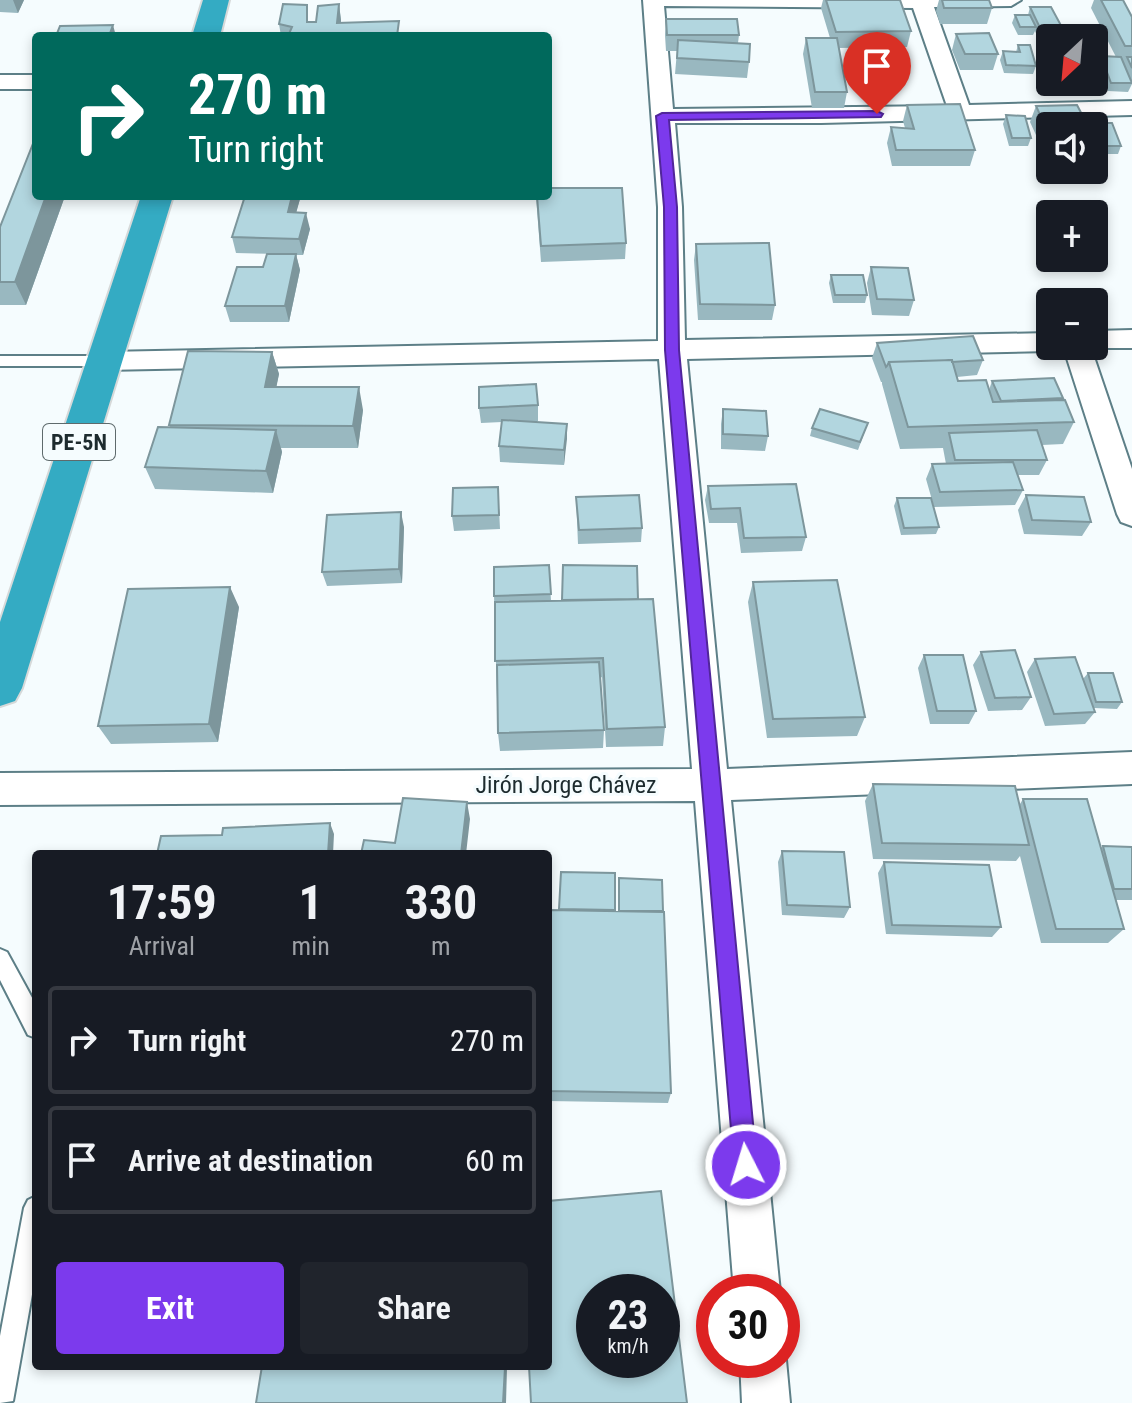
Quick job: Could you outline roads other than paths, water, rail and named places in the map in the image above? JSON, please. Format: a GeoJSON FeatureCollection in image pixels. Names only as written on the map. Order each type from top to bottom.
{"type":"FeatureCollection","features":[{"type":"Feature","properties":{"kind":"highway"},"geometry":{"type":"LineString","coordinates":[[207,32],[216,0]]}},
{"type":"Feature","properties":{"kind":"highway","name":"PE-5N"},"geometry":{"type":"LineString","coordinates":[[0,688],[156,200]]}},
{"type":"Feature","properties":{"kind":"street"},"geometry":{"type":"LineString","coordinates":[[653,0],[670,207],[672,350],[755,1274]]}},
{"type":"Feature","properties":{"kind":"street"},"geometry":{"type":"LineString","coordinates":[[666,0],[1011,0]]}},
{"type":"Feature","properties":{"kind":"street"},"geometry":{"type":"LineString","coordinates":[[921,1],[960,111]]}},
{"type":"Feature","properties":{"kind":"street"},"geometry":{"type":"LineString","coordinates":[[0,82],[32,82]]}},
{"type":"Feature","properties":{"kind":"street"},"geometry":{"type":"LineString","coordinates":[[662,116],[821,116],[1132,108]]}},
{"type":"Feature","properties":{"kind":"street"},"geometry":{"type":"LineString","coordinates":[[1108,340],[1132,339]]}},
{"type":"Feature","properties":{"kind":"street"},"geometry":{"type":"LineString","coordinates":[[105,361],[1036,342]]}},
{"type":"Feature","properties":{"kind":"street"},"geometry":{"type":"LineString","coordinates":[[1082,360],[1132,514]]}},
{"type":"Feature","properties":{"kind":"street","name":"Jirón Jorge Chávez"},"geometry":{"type":"LineString","coordinates":[[0,789],[712,785],[1132,768]]}},
{"type":"Feature","properties":{"kind":"street"},"geometry":{"type":"LineString","coordinates":[[764,1378],[766,1403]]}},
{"type":"Feature","properties":{"kind":"lane"},"geometry":{"type":"LineString","coordinates":[[0,361],[105,361]]}},
{"type":"Feature","properties":{"kind":"lane"},"geometry":{"type":"LineString","coordinates":[[0,959],[32,1019]]}},
{"type":"Feature","properties":{"kind":"lane"},"geometry":{"type":"LineString","coordinates":[[0,1401],[32,1229]]}}]}
